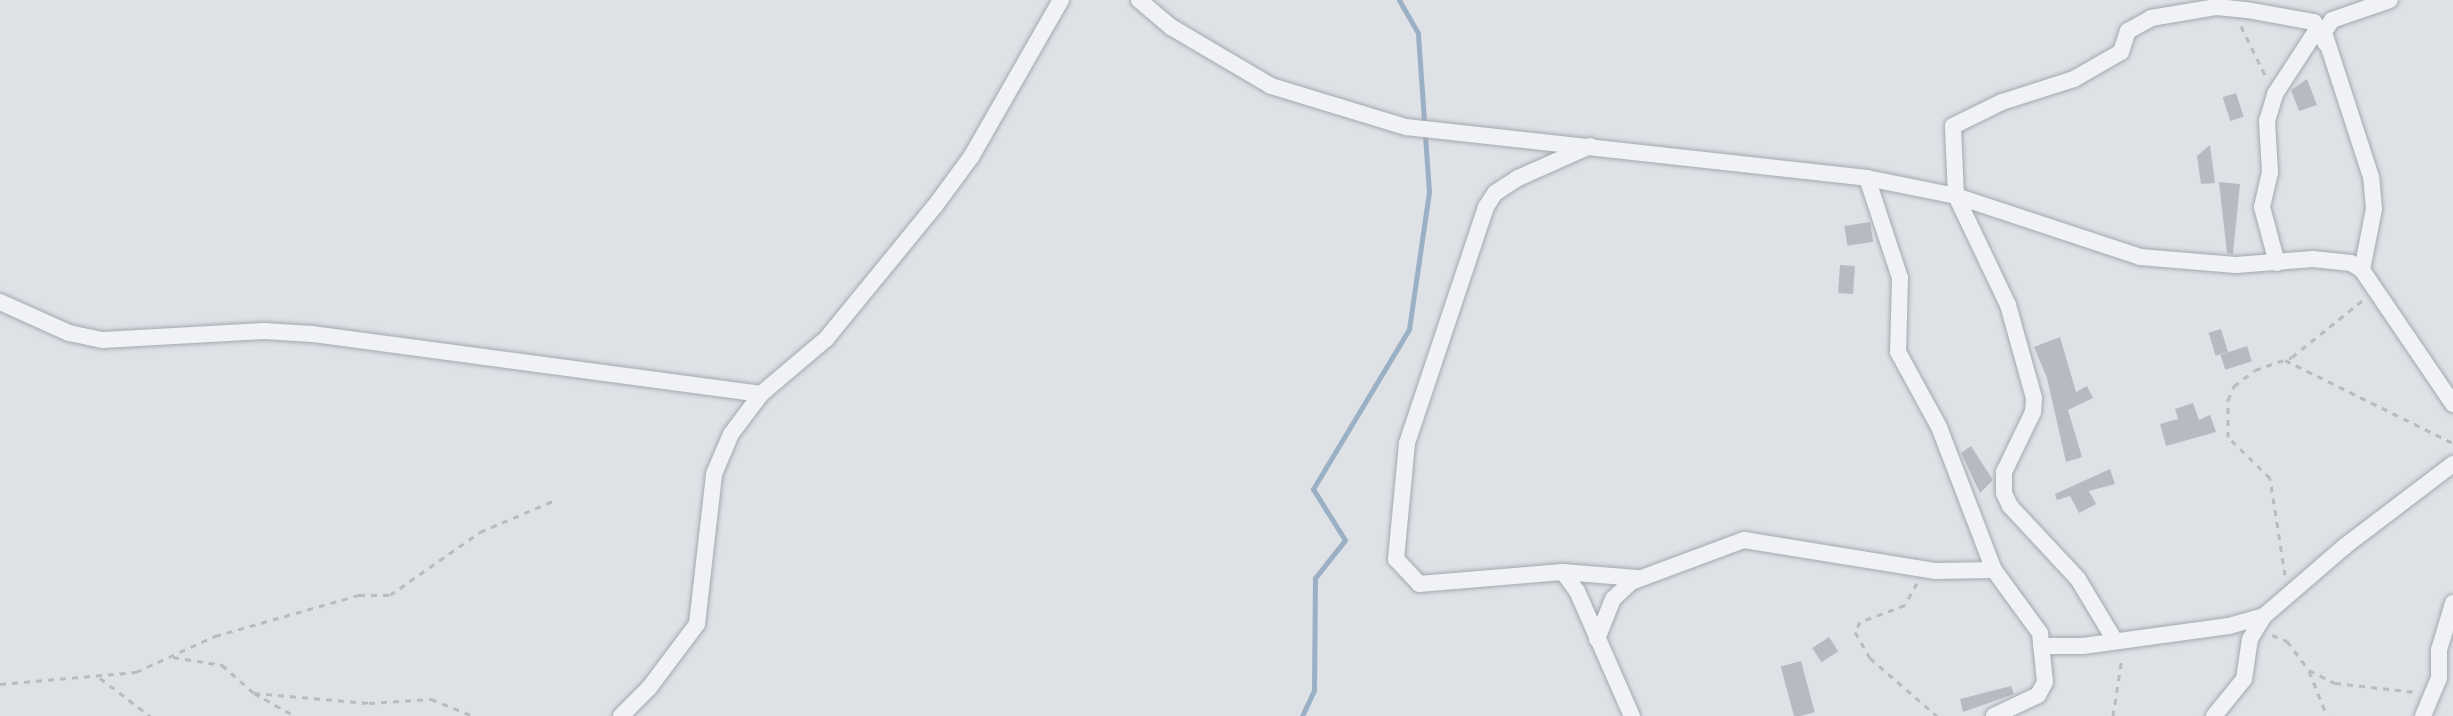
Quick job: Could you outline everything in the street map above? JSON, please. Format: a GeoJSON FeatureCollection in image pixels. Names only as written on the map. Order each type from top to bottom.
{"type":"FeatureCollection","features":[{"type":"Feature","properties":{"kind":"street"},"geometry":{"type":"LineString","coordinates":[[621,716],[649,688],[697,624],[714,474],[731,434],[761,394],[826,339],[935,206],[971,157],[1061,0]]}},
{"type":"Feature","properties":{"kind":"street"},"geometry":{"type":"LineString","coordinates":[[1139,0],[1171,27],[1271,86],[1406,127],[1867,178],[1956,196],[2140,257],[2236,265],[2337,259],[2362,270],[2453,404]]}},
{"type":"Feature","properties":{"kind":"street"},"geometry":{"type":"LineString","coordinates":[[2277,263],[2262,207],[2270,172],[2267,121],[2275,94],[2332,20],[2390,0]]}},
{"type":"Feature","properties":{"kind":"street"},"geometry":{"type":"LineString","coordinates":[[2118,639],[2078,579],[2010,506],[2004,493],[2004,472],[2033,412],[2034,398],[2008,305],[1956,196],[1952,132],[1957,122],[2074,79],[2121,52],[2128,31],[2151,18],[2232,9],[2314,22],[2371,177],[2374,209],[2362,270]]}},
{"type":"Feature","properties":{"kind":"street"},"geometry":{"type":"LineString","coordinates":[[1591,146],[1518,178],[1495,193],[1486,207],[1407,443],[1396,524],[1396,559],[1419,584],[1563,572],[1637,578]]}},
{"type":"Feature","properties":{"kind":"street"},"geometry":{"type":"LineString","coordinates":[[1867,178],[1900,278],[1898,352],[1939,427],[1994,570],[2036,622],[2045,682],[2038,695],[1994,716]]}},
{"type":"Feature","properties":{"kind":"street"},"geometry":{"type":"LineString","coordinates":[[0,302],[69,333],[103,340],[264,331],[312,334],[761,394]]}},
{"type":"Feature","properties":{"kind":"street"},"geometry":{"type":"LineString","coordinates":[[2214,716],[2244,679],[2252,633],[2264,616],[2453,464]]}},
{"type":"Feature","properties":{"kind":"street"},"geometry":{"type":"LineString","coordinates":[[1597,639],[1613,599],[1637,578],[1744,540],[1932,571],[1994,570]]}},
{"type":"Feature","properties":{"kind":"street"},"geometry":{"type":"LineString","coordinates":[[1563,572],[1632,716]]}},
{"type":"Feature","properties":{"kind":"street"},"geometry":{"type":"LineString","coordinates":[[2423,716],[2432,697],[2453,603]]}},
{"type":"Feature","properties":{"kind":"street"},"geometry":{"type":"LineString","coordinates":[[2041,646],[2083,646],[2229,626],[2264,616]]}},
{"type":"Feature","properties":{"kind":"path"},"geometry":{"type":"LineString","coordinates":[[2232,9],[2275,94]]}},
{"type":"Feature","properties":{"kind":"path"},"geometry":{"type":"LineString","coordinates":[[2282,599],[2286,565],[2270,478],[2234,446],[2224,427],[2234,386],[2255,370],[2285,360],[2376,290]]}},
{"type":"Feature","properties":{"kind":"path"},"geometry":{"type":"LineString","coordinates":[[2285,360],[2453,443]]}},
{"type":"Feature","properties":{"kind":"path"},"geometry":{"type":"LineString","coordinates":[[0,684],[51,677],[100,678],[136,672],[215,636],[344,599],[390,595],[480,532],[555,500]]}},
{"type":"Feature","properties":{"kind":"path"},"geometry":{"type":"LineString","coordinates":[[1932,571],[1905,605],[1860,622],[1855,632],[1870,658],[1937,716]]}},
{"type":"Feature","properties":{"kind":"path"},"geometry":{"type":"LineString","coordinates":[[2252,633],[2287,641],[2309,670],[2327,716]]}},
{"type":"Feature","properties":{"kind":"path"},"geometry":{"type":"LineString","coordinates":[[2113,716],[2118,639]]}},
{"type":"Feature","properties":{"kind":"path"},"geometry":{"type":"LineString","coordinates":[[169,657],[222,665],[254,693],[295,716]]}},
{"type":"Feature","properties":{"kind":"path"},"geometry":{"type":"LineString","coordinates":[[2309,670],[2335,683],[2406,689],[2432,697]]}},
{"type":"Feature","properties":{"kind":"path"},"geometry":{"type":"LineString","coordinates":[[100,678],[150,716]]}},
{"type":"Feature","properties":{"kind":"path"},"geometry":{"type":"LineString","coordinates":[[254,693],[369,703],[431,699],[473,716]]}},
{"type":"Feature","properties":{"kind":"building"},"geometry":{"type":"Polygon","coordinates":[[[2307,79],[2317,105],[2299,111],[2291,90],[2307,79]]]}},
{"type":"Feature","properties":{"kind":"building"},"geometry":{"type":"Polygon","coordinates":[[[2236,93],[2244,117],[2230,121],[2223,97],[2236,93]]]}},
{"type":"Feature","properties":{"kind":"building"},"geometry":{"type":"Polygon","coordinates":[[[2210,145],[2215,183],[2201,184],[2197,156],[2210,145]]]}},
{"type":"Feature","properties":{"kind":"building"},"geometry":{"type":"Polygon","coordinates":[[[2219,182],[2240,184],[2233,254],[2227,253],[2219,182]]]}},
{"type":"Feature","properties":{"kind":"building"},"geometry":{"type":"Polygon","coordinates":[[[1870,222],[1873,242],[1847,246],[1844,226],[1870,222]]]}},
{"type":"Feature","properties":{"kind":"building"},"geometry":{"type":"Polygon","coordinates":[[[1840,265],[1855,266],[1853,294],[1838,293],[1840,265]]]}},
{"type":"Feature","properties":{"kind":"building"},"geometry":{"type":"Polygon","coordinates":[[[2221,329],[2228,352],[2216,356],[2209,333],[2221,329]]]}},
{"type":"Feature","properties":{"kind":"building"},"geometry":{"type":"Polygon","coordinates":[[[2060,337],[2076,392],[2087,386],[2093,398],[2068,410],[2082,457],[2066,462],[2047,378],[2034,347],[2060,337]]]}},
{"type":"Feature","properties":{"kind":"building"},"geometry":{"type":"Polygon","coordinates":[[[2247,346],[2252,361],[2225,370],[2220,355],[2247,346]]]}},
{"type":"Feature","properties":{"kind":"building"},"geometry":{"type":"Polygon","coordinates":[[[2193,403],[2199,420],[2210,415],[2216,432],[2166,446],[2160,424],[2178,419],[2175,409],[2193,403]]]}},
{"type":"Feature","properties":{"kind":"building"},"geometry":{"type":"Polygon","coordinates":[[[1971,446],[1993,480],[1980,493],[1961,453],[1971,446]]]}},
{"type":"Feature","properties":{"kind":"building"},"geometry":{"type":"Polygon","coordinates":[[[2110,469],[2115,484],[2089,491],[2096,504],[2079,513],[2070,496],[2057,500],[2055,494],[2110,469]]]}},
{"type":"Feature","properties":{"kind":"building"},"geometry":{"type":"Polygon","coordinates":[[[1829,637],[1838,651],[1821,662],[1812,648],[1829,637]]]}},
{"type":"Feature","properties":{"kind":"building"},"geometry":{"type":"Polygon","coordinates":[[[1801,661],[1815,712],[1794,716],[1781,666],[1801,661]]]}},
{"type":"Feature","properties":{"kind":"building"},"geometry":{"type":"Polygon","coordinates":[[[2011,686],[2014,694],[1963,712],[1960,699],[2011,686]]]}},
{"type":"Feature","properties":{"kind":"waterway"},"geometry":{"type":"LineString","coordinates":[[1302,716],[1314,690],[1315,578],[1345,540],[1313,489],[1409,329],[1429,192],[1418,33],[1399,0]]}}]}
